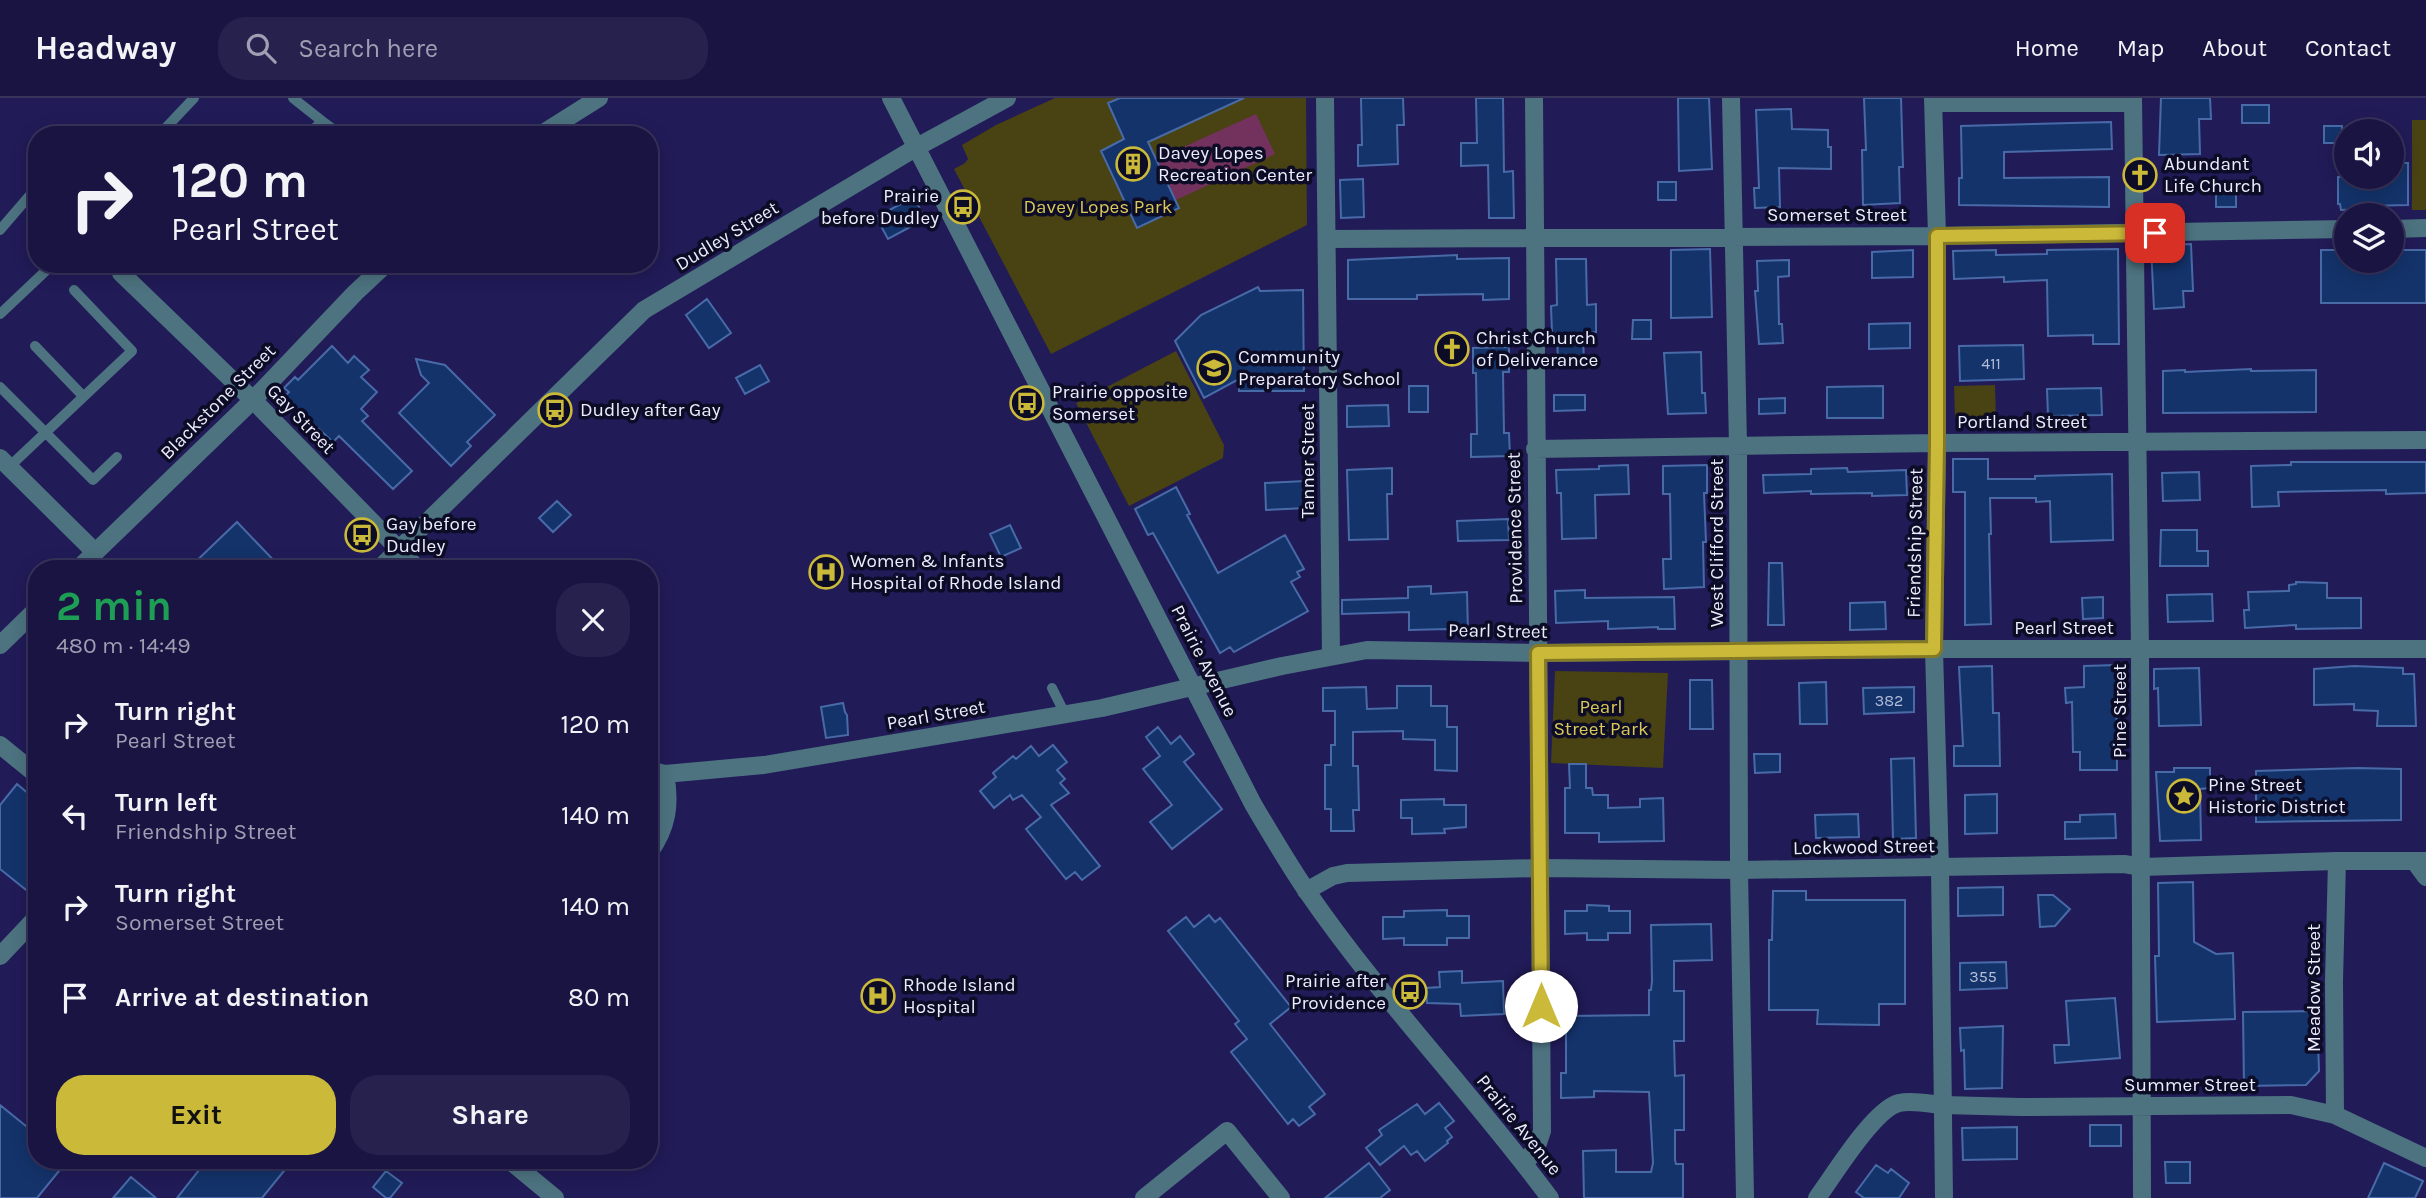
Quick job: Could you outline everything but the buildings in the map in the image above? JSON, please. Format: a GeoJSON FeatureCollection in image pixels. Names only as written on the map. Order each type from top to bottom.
{"type":"FeatureCollection","features":[{"type":"Feature","properties":{"kind":"street"},"geometry":{"type":"LineString","coordinates":[[554,126],[599,98]]}},
{"type":"Feature","properties":{"kind":"street","name":"Prairie Avenue"},"geometry":{"type":"LineString","coordinates":[[891,98],[1253,804],[1306,891],[1357,960],[1550,1198]]}},
{"type":"Feature","properties":{"kind":"street","name":"Dudley Street"},"geometry":{"type":"LineString","coordinates":[[388,560],[644,310],[917,147],[1007,98]]}},
{"type":"Feature","properties":{"kind":"street","name":"Tanner Street"},"geometry":{"type":"LineString","coordinates":[[1325,98],[1331,655]]}},
{"type":"Feature","properties":{"kind":"street","name":"Providence Street"},"geometry":{"type":"LineString","coordinates":[[1525,1164],[1537,1146],[1542,1131],[1534,98]]}},
{"type":"Feature","properties":{"kind":"street","name":"West Clifford Street"},"geometry":{"type":"LineString","coordinates":[[1731,98],[1738,446],[1739,870],[1745,1198]]}},
{"type":"Feature","properties":{"kind":"street"},"geometry":{"type":"LineString","coordinates":[[1933,101],[2133,101]]}},
{"type":"Feature","properties":{"kind":"street","name":"Friendship Street"},"geometry":{"type":"LineString","coordinates":[[1933,101],[1937,236],[1934,649],[1944,1198]]}},
{"type":"Feature","properties":{"kind":"street","name":"Pine Street"},"geometry":{"type":"LineString","coordinates":[[2133,101],[2142,867],[2142,1198]]}},
{"type":"Feature","properties":{"kind":"street"},"geometry":{"type":"LineString","coordinates":[[2404,229],[2426,228]]}},
{"type":"Feature","properties":{"kind":"street","name":"Somerset Street"},"geometry":{"type":"LineString","coordinates":[[1328,239],[1937,236],[2334,229]]}},
{"type":"Feature","properties":{"kind":"street","name":"Gay Street"},"geometry":{"type":"LineString","coordinates":[[129,273],[409,560]]}},
{"type":"Feature","properties":{"kind":"street","name":"Blackstone Street"},"geometry":{"type":"LineString","coordinates":[[87,560],[253,400],[376,273]]}},
{"type":"Feature","properties":{"kind":"street","name":"Portland Street"},"geometry":{"type":"LineString","coordinates":[[1535,449],[2426,440]]}},
{"type":"Feature","properties":{"kind":"street"},"geometry":{"type":"LineString","coordinates":[[5,462],[95,552]]}},
{"type":"Feature","properties":{"kind":"street"},"geometry":{"type":"LineString","coordinates":[[0,645],[28,618]]}},
{"type":"Feature","properties":{"kind":"street","name":"Pearl Street"},"geometry":{"type":"LineString","coordinates":[[658,772],[764,765],[1102,708],[1331,655],[1367,650],[1739,653],[1934,649],[2426,649]]}},
{"type":"Feature","properties":{"kind":"street"},"geometry":{"type":"LineString","coordinates":[[0,746],[28,768]]}},
{"type":"Feature","properties":{"kind":"street","name":"Pearl Street"},"geometry":{"type":"LineString","coordinates":[[658,774],[669,793],[667,821],[658,837]]}},
{"type":"Feature","properties":{"kind":"street","name":"Meadow Street"},"geometry":{"type":"LineString","coordinates":[[2335,1115],[2337,861]]}},
{"type":"Feature","properties":{"kind":"street"},"geometry":{"type":"LineString","coordinates":[[2420,862],[2426,877]]}},
{"type":"Feature","properties":{"kind":"street","name":"Lockwood Street"},"geometry":{"type":"LineString","coordinates":[[1306,891],[1333,876],[1347,873],[1540,868],[1739,870],[2420,862]]}},
{"type":"Feature","properties":{"kind":"street"},"geometry":{"type":"LineString","coordinates":[[0,956],[28,926]]}},
{"type":"Feature","properties":{"kind":"street","name":"Summer Street"},"geometry":{"type":"LineString","coordinates":[[1816,1198],[1872,1121],[1884,1110],[1900,1103],[2143,1107],[2291,1105],[2335,1115],[2426,1158]]}},
{"type":"Feature","properties":{"kind":"street"},"geometry":{"type":"LineString","coordinates":[[1144,1198],[1227,1131],[1281,1198]]}},
{"type":"Feature","properties":{"kind":"street"},"geometry":{"type":"LineString","coordinates":[[520,1169],[555,1198]]}},
{"type":"Feature","properties":{"kind":"lane"},"geometry":{"type":"LineString","coordinates":[[168,126],[194,98]]}},
{"type":"Feature","properties":{"kind":"lane"},"geometry":{"type":"LineString","coordinates":[[293,98],[329,126]]}},
{"type":"Feature","properties":{"kind":"lane"},"geometry":{"type":"LineString","coordinates":[[317,126],[322,121]]}},
{"type":"Feature","properties":{"kind":"lane"},"geometry":{"type":"LineString","coordinates":[[0,230],[28,197]]}},
{"type":"Feature","properties":{"kind":"lane"},"geometry":{"type":"LineString","coordinates":[[0,314],[43,273]]}},
{"type":"Feature","properties":{"kind":"lane"},"geometry":{"type":"LineString","coordinates":[[5,462],[45,432],[132,351],[74,290]]}},
{"type":"Feature","properties":{"kind":"lane"},"geometry":{"type":"LineString","coordinates":[[35,346],[83,397]]}},
{"type":"Feature","properties":{"kind":"lane"},"geometry":{"type":"LineString","coordinates":[[0,387],[93,480],[117,457]]}},
{"type":"Feature","properties":{"kind":"lane"},"geometry":{"type":"LineString","coordinates":[[1052,688],[1065,714]]}},
{"type":"Feature","properties":{"kind":"green space","name":"Davey Lopes Park"},"geometry":{"type":"Polygon","coordinates":[[[1055,98],[1306,98],[1307,225],[1051,354],[954,169],[968,159],[962,145],[996,125],[1055,98]]]}},
{"type":"Feature","properties":{"kind":"green space"},"geometry":{"type":"Polygon","coordinates":[[[2412,120],[2426,120],[2426,210],[2412,210],[2412,120]]]}},
{"type":"Feature","properties":{"kind":"green space"},"geometry":{"type":"Polygon","coordinates":[[[1176,351],[1224,445],[1223,458],[1129,506],[1076,403],[1176,351]]]}},
{"type":"Feature","properties":{"kind":"green space"},"geometry":{"type":"Polygon","coordinates":[[[1995,385],[1996,417],[1955,418],[1954,386],[1995,385]]]}},
{"type":"Feature","properties":{"kind":"green space","name":"Pearl Street Park"},"geometry":{"type":"Polygon","coordinates":[[[1555,671],[1668,673],[1663,768],[1551,763],[1555,671]]]}},
{"type":"Feature","properties":{"kind":"shaded area"},"geometry":{"type":"Polygon","coordinates":[[[1256,114],[1275,154],[1176,200],[1157,159],[1256,114]]]}},
{"type":"Feature","properties":{"kind":"place","name":"Davey Lopes Recreation Center"},"geometry":{"type":"Point","coordinates":[1133,164]}},
{"type":"Feature","properties":{"kind":"place","name":"Abundant Life Church"},"geometry":{"type":"Point","coordinates":[2140,175]}},
{"type":"Feature","properties":{"kind":"place","name":"Prairie before Dudley"},"geometry":{"type":"Point","coordinates":[963,207]}},
{"type":"Feature","properties":{"kind":"place","name":"Christ Church of Deliverance"},"geometry":{"type":"Point","coordinates":[1452,349]}},
{"type":"Feature","properties":{"kind":"place","name":"Community Preparatory School"},"geometry":{"type":"Point","coordinates":[1214,368]}},
{"type":"Feature","properties":{"kind":"place","name":"Prairie opposite Somerset"},"geometry":{"type":"Point","coordinates":[1027,403]}},
{"type":"Feature","properties":{"kind":"place","name":"Dudley after Gay"},"geometry":{"type":"Point","coordinates":[555,410]}},
{"type":"Feature","properties":{"kind":"place","name":"Gay before Dudley"},"geometry":{"type":"Point","coordinates":[362,535]}},
{"type":"Feature","properties":{"kind":"place","name":"Women & Infants Hospital of Rhode Island"},"geometry":{"type":"Point","coordinates":[826,572]}},
{"type":"Feature","properties":{"kind":"place","name":"Pine Street Historic District"},"geometry":{"type":"Point","coordinates":[2184,796]}},
{"type":"Feature","properties":{"kind":"place","name":"Prairie after Providence"},"geometry":{"type":"Point","coordinates":[1410,992]}},
{"type":"Feature","properties":{"kind":"place","name":"Rhode Island Hospital"},"geometry":{"type":"Point","coordinates":[878,996]}},
{"type":"Feature","properties":{"kind":"route"},"geometry":{"type":"LineString","coordinates":[[1541,1006],[1538,653],[1934,649],[1937,236],[2155,233]]}}]}
